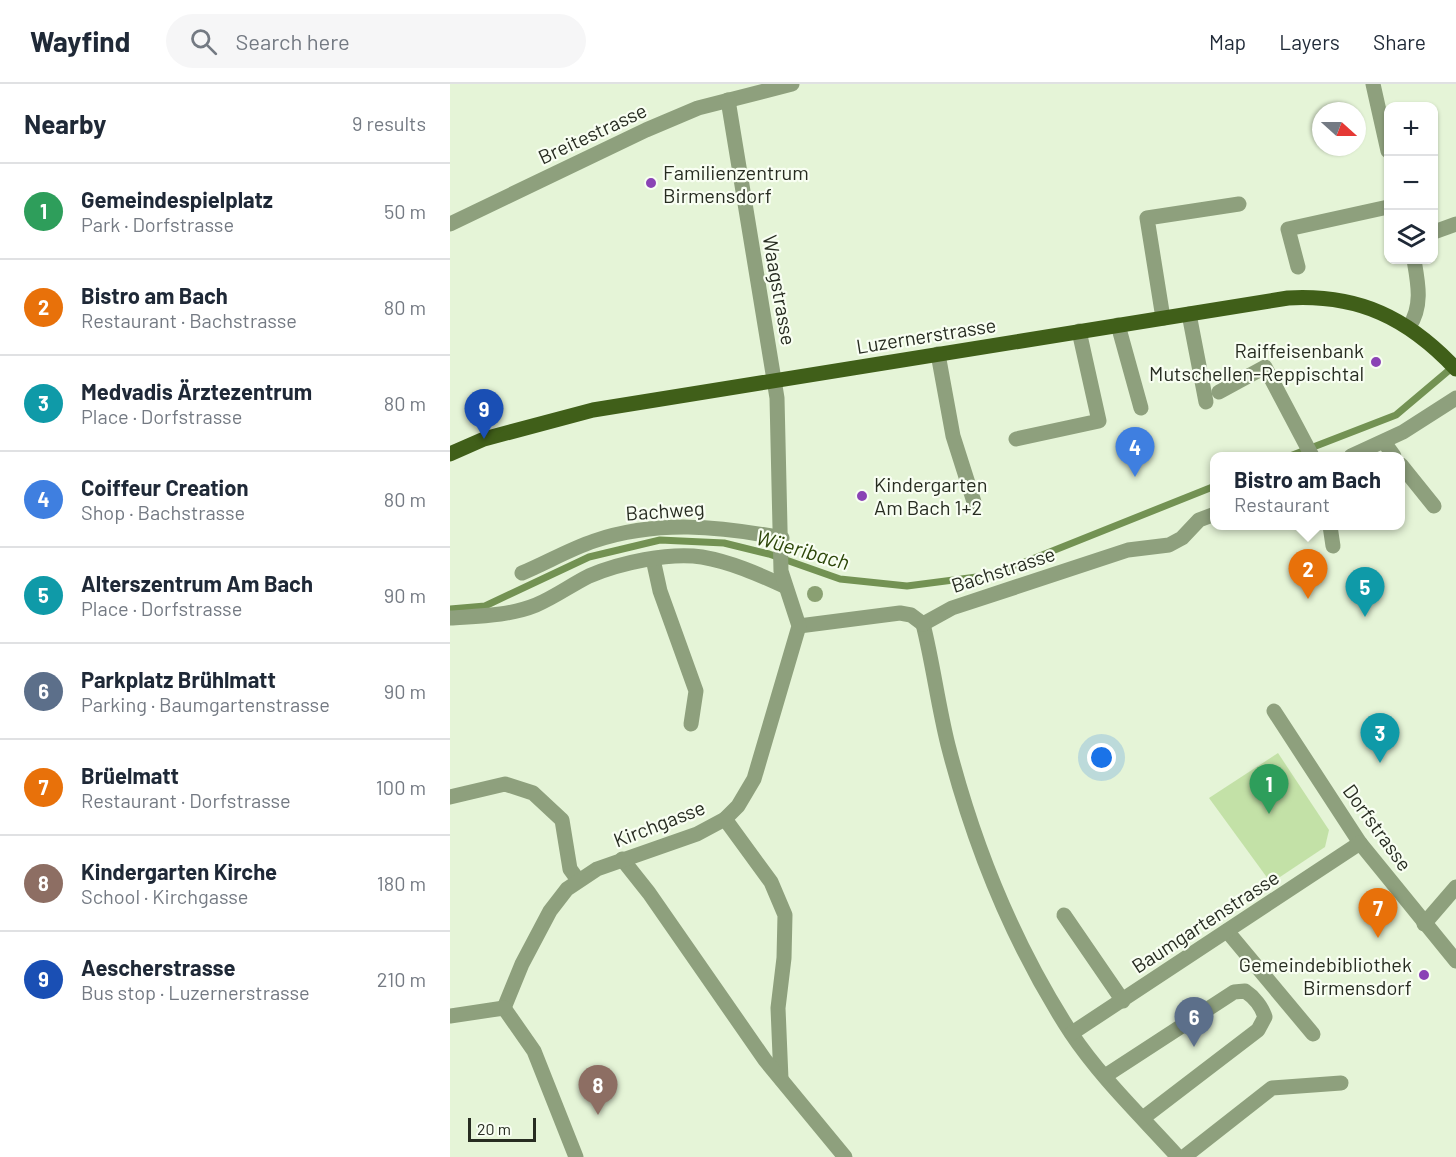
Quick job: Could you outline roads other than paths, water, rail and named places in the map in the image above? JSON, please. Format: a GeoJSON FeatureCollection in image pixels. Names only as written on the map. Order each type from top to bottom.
{"type":"FeatureCollection","features":[{"type":"Feature","properties":{"kind":"main road","name":"Luzernerstrasse"},"geometry":{"type":"LineString","coordinates":[[450,454],[484,439],[593,410],[1288,298],[1317,296],[1373,309],[1409,327],[1441,353],[1456,369]]}},
{"type":"Feature","properties":{"kind":"street","name":"Breitestrasse"},"geometry":{"type":"LineString","coordinates":[[450,224],[646,130],[698,108],[792,84]]}},
{"type":"Feature","properties":{"kind":"street"},"geometry":{"type":"LineString","coordinates":[[1372,84],[1384,131]]}},
{"type":"Feature","properties":{"kind":"street","name":"Waagstrasse"},"geometry":{"type":"LineString","coordinates":[[728,100],[775,381]]}},
{"type":"Feature","properties":{"kind":"street"},"geometry":{"type":"LineString","coordinates":[[1163,318],[1147,218],[1239,204]]}},
{"type":"Feature","properties":{"kind":"street"},"geometry":{"type":"LineString","coordinates":[[1298,267],[1288,229],[1384,208]]}},
{"type":"Feature","properties":{"kind":"street"},"geometry":{"type":"LineString","coordinates":[[1438,231],[1456,224]]}},
{"type":"Feature","properties":{"kind":"street"},"geometry":{"type":"LineString","coordinates":[[1409,327],[1417,315],[1419,303],[1414,264]]}},
{"type":"Feature","properties":{"kind":"street"},"geometry":{"type":"LineString","coordinates":[[1189,314],[1206,402]]}},
{"type":"Feature","properties":{"kind":"street"},"geometry":{"type":"LineString","coordinates":[[1118,325],[1141,408]]}},
{"type":"Feature","properties":{"kind":"street"},"geometry":{"type":"LineString","coordinates":[[1016,439],[1100,421],[1079,332]]}},
{"type":"Feature","properties":{"kind":"street"},"geometry":{"type":"LineString","coordinates":[[938,354],[953,436],[974,502]]}},
{"type":"Feature","properties":{"kind":"street"},"geometry":{"type":"LineString","coordinates":[[1219,392],[1265,367],[1310,452]]}},
{"type":"Feature","properties":{"kind":"street"},"geometry":{"type":"LineString","coordinates":[[775,381],[783,578],[798,626],[900,613],[911,615],[923,624],[948,744],[983,858],[1029,964],[1072,1033],[1105,1076],[1178,1157]]}},
{"type":"Feature","properties":{"kind":"street"},"geometry":{"type":"LineString","coordinates":[[1360,452],[1384,442],[1456,398]]}},
{"type":"Feature","properties":{"kind":"street"},"geometry":{"type":"LineString","coordinates":[[1384,442],[1391,452]]}},
{"type":"Feature","properties":{"kind":"street"},"geometry":{"type":"LineString","coordinates":[[1405,470],[1434,506]]}},
{"type":"Feature","properties":{"kind":"street","name":"Bachstrasse"},"geometry":{"type":"LineString","coordinates":[[923,624],[952,608],[1128,550],[1169,545],[1182,538],[1199,520],[1210,516]]}},
{"type":"Feature","properties":{"kind":"street","name":"Bachweg"},"geometry":{"type":"LineString","coordinates":[[522,573],[594,541],[640,529],[685,526],[726,528],[782,544]]}},
{"type":"Feature","properties":{"kind":"street"},"geometry":{"type":"LineString","coordinates":[[1331,530],[1333,546]]}},
{"type":"Feature","properties":{"kind":"street"},"geometry":{"type":"LineString","coordinates":[[450,618],[503,614],[536,605],[590,576],[621,565],[652,559],[700,557],[783,578]]}},
{"type":"Feature","properties":{"kind":"street"},"geometry":{"type":"LineString","coordinates":[[652,559],[660,591],[696,691],[691,724]]}},
{"type":"Feature","properties":{"kind":"street","name":"Kirchgasse"},"geometry":{"type":"LineString","coordinates":[[504,1008],[522,964],[550,912],[578,880],[597,869],[697,834],[725,819],[743,801],[754,779],[798,626]]}},
{"type":"Feature","properties":{"kind":"street","name":"Dorfstrasse"},"geometry":{"type":"LineString","coordinates":[[1274,711],[1360,843],[1456,961]]}},
{"type":"Feature","properties":{"kind":"street"},"geometry":{"type":"LineString","coordinates":[[450,797],[505,784],[532,793],[562,820],[570,869],[578,880]]}},
{"type":"Feature","properties":{"kind":"street"},"geometry":{"type":"LineString","coordinates":[[725,819],[771,882],[785,915],[784,958],[778,1008],[781,1079]]}},
{"type":"Feature","properties":{"kind":"street","name":"Baumgartenstrasse"},"geometry":{"type":"LineString","coordinates":[[1072,1033],[1360,843]]}},
{"type":"Feature","properties":{"kind":"street"},"geometry":{"type":"LineString","coordinates":[[622,860],[649,893],[765,1060],[844,1157]]}},
{"type":"Feature","properties":{"kind":"street"},"geometry":{"type":"LineString","coordinates":[[1424,924],[1456,887]]}},
{"type":"Feature","properties":{"kind":"street"},"geometry":{"type":"LineString","coordinates":[[1064,915],[1123,1001]]}},
{"type":"Feature","properties":{"kind":"street"},"geometry":{"type":"LineString","coordinates":[[1227,931],[1314,1034]]}},
{"type":"Feature","properties":{"kind":"street"},"geometry":{"type":"LineString","coordinates":[[1105,1076],[1234,992],[1245,991],[1250,995],[1265,1017],[1258,1030],[1143,1118]]}},
{"type":"Feature","properties":{"kind":"street"},"geometry":{"type":"LineString","coordinates":[[450,1016],[504,1008],[534,1051],[576,1157]]}},
{"type":"Feature","properties":{"kind":"street"},"geometry":{"type":"LineString","coordinates":[[1184,1157],[1272,1088],[1341,1083]]}},
{"type":"Feature","properties":{"kind":"waterway","name":"Wüeribach"},"geometry":{"type":"LineString","coordinates":[[1300,452],[1396,415],[1454,366]]}},
{"type":"Feature","properties":{"kind":"waterway","name":"Wüeribach"},"geometry":{"type":"LineString","coordinates":[[450,609],[485,606],[589,557],[660,540],[724,543],[769,554],[840,579],[907,586],[992,575],[1210,488]]}},
{"type":"Feature","properties":{"kind":"place","name":"Familienzentrum Birmensdorf"},"geometry":{"type":"Point","coordinates":[651,183]}},
{"type":"Feature","properties":{"kind":"place","name":"Raiffeisenbank Mutschellen-Reppischtal"},"geometry":{"type":"Point","coordinates":[1376,362]}},
{"type":"Feature","properties":{"kind":"place","name":"Aescherstrasse"},"geometry":{"type":"Point","coordinates":[484,439]}},
{"type":"Feature","properties":{"kind":"place","name":"Coiffeur Creation"},"geometry":{"type":"Point","coordinates":[1135,477]}},
{"type":"Feature","properties":{"kind":"place","name":"Kindergarten Am Bach 1+2"},"geometry":{"type":"Point","coordinates":[862,496]}},
{"type":"Feature","properties":{"kind":"place","name":"Bistro am Bach"},"geometry":{"type":"Point","coordinates":[1308,599]}},
{"type":"Feature","properties":{"kind":"place","name":"Alterszentrum Am Bach"},"geometry":{"type":"Point","coordinates":[1365,617]}},
{"type":"Feature","properties":{"kind":"place","name":"Medvadis Ärztezentrum"},"geometry":{"type":"Point","coordinates":[1380,763]}},
{"type":"Feature","properties":{"kind":"place","name":"Gemeindespielplatz"},"geometry":{"type":"Point","coordinates":[1269,814]}},
{"type":"Feature","properties":{"kind":"place","name":"Brüelmatt"},"geometry":{"type":"Point","coordinates":[1378,938]}},
{"type":"Feature","properties":{"kind":"place","name":"Gemeindebibliothek Birmensdorf"},"geometry":{"type":"Point","coordinates":[1424,975]}},
{"type":"Feature","properties":{"kind":"place","name":"Parkplatz Brühlmatt"},"geometry":{"type":"Point","coordinates":[1194,1047]}},
{"type":"Feature","properties":{"kind":"place","name":"Kindergarten Kirche"},"geometry":{"type":"Point","coordinates":[598,1115]}}]}
